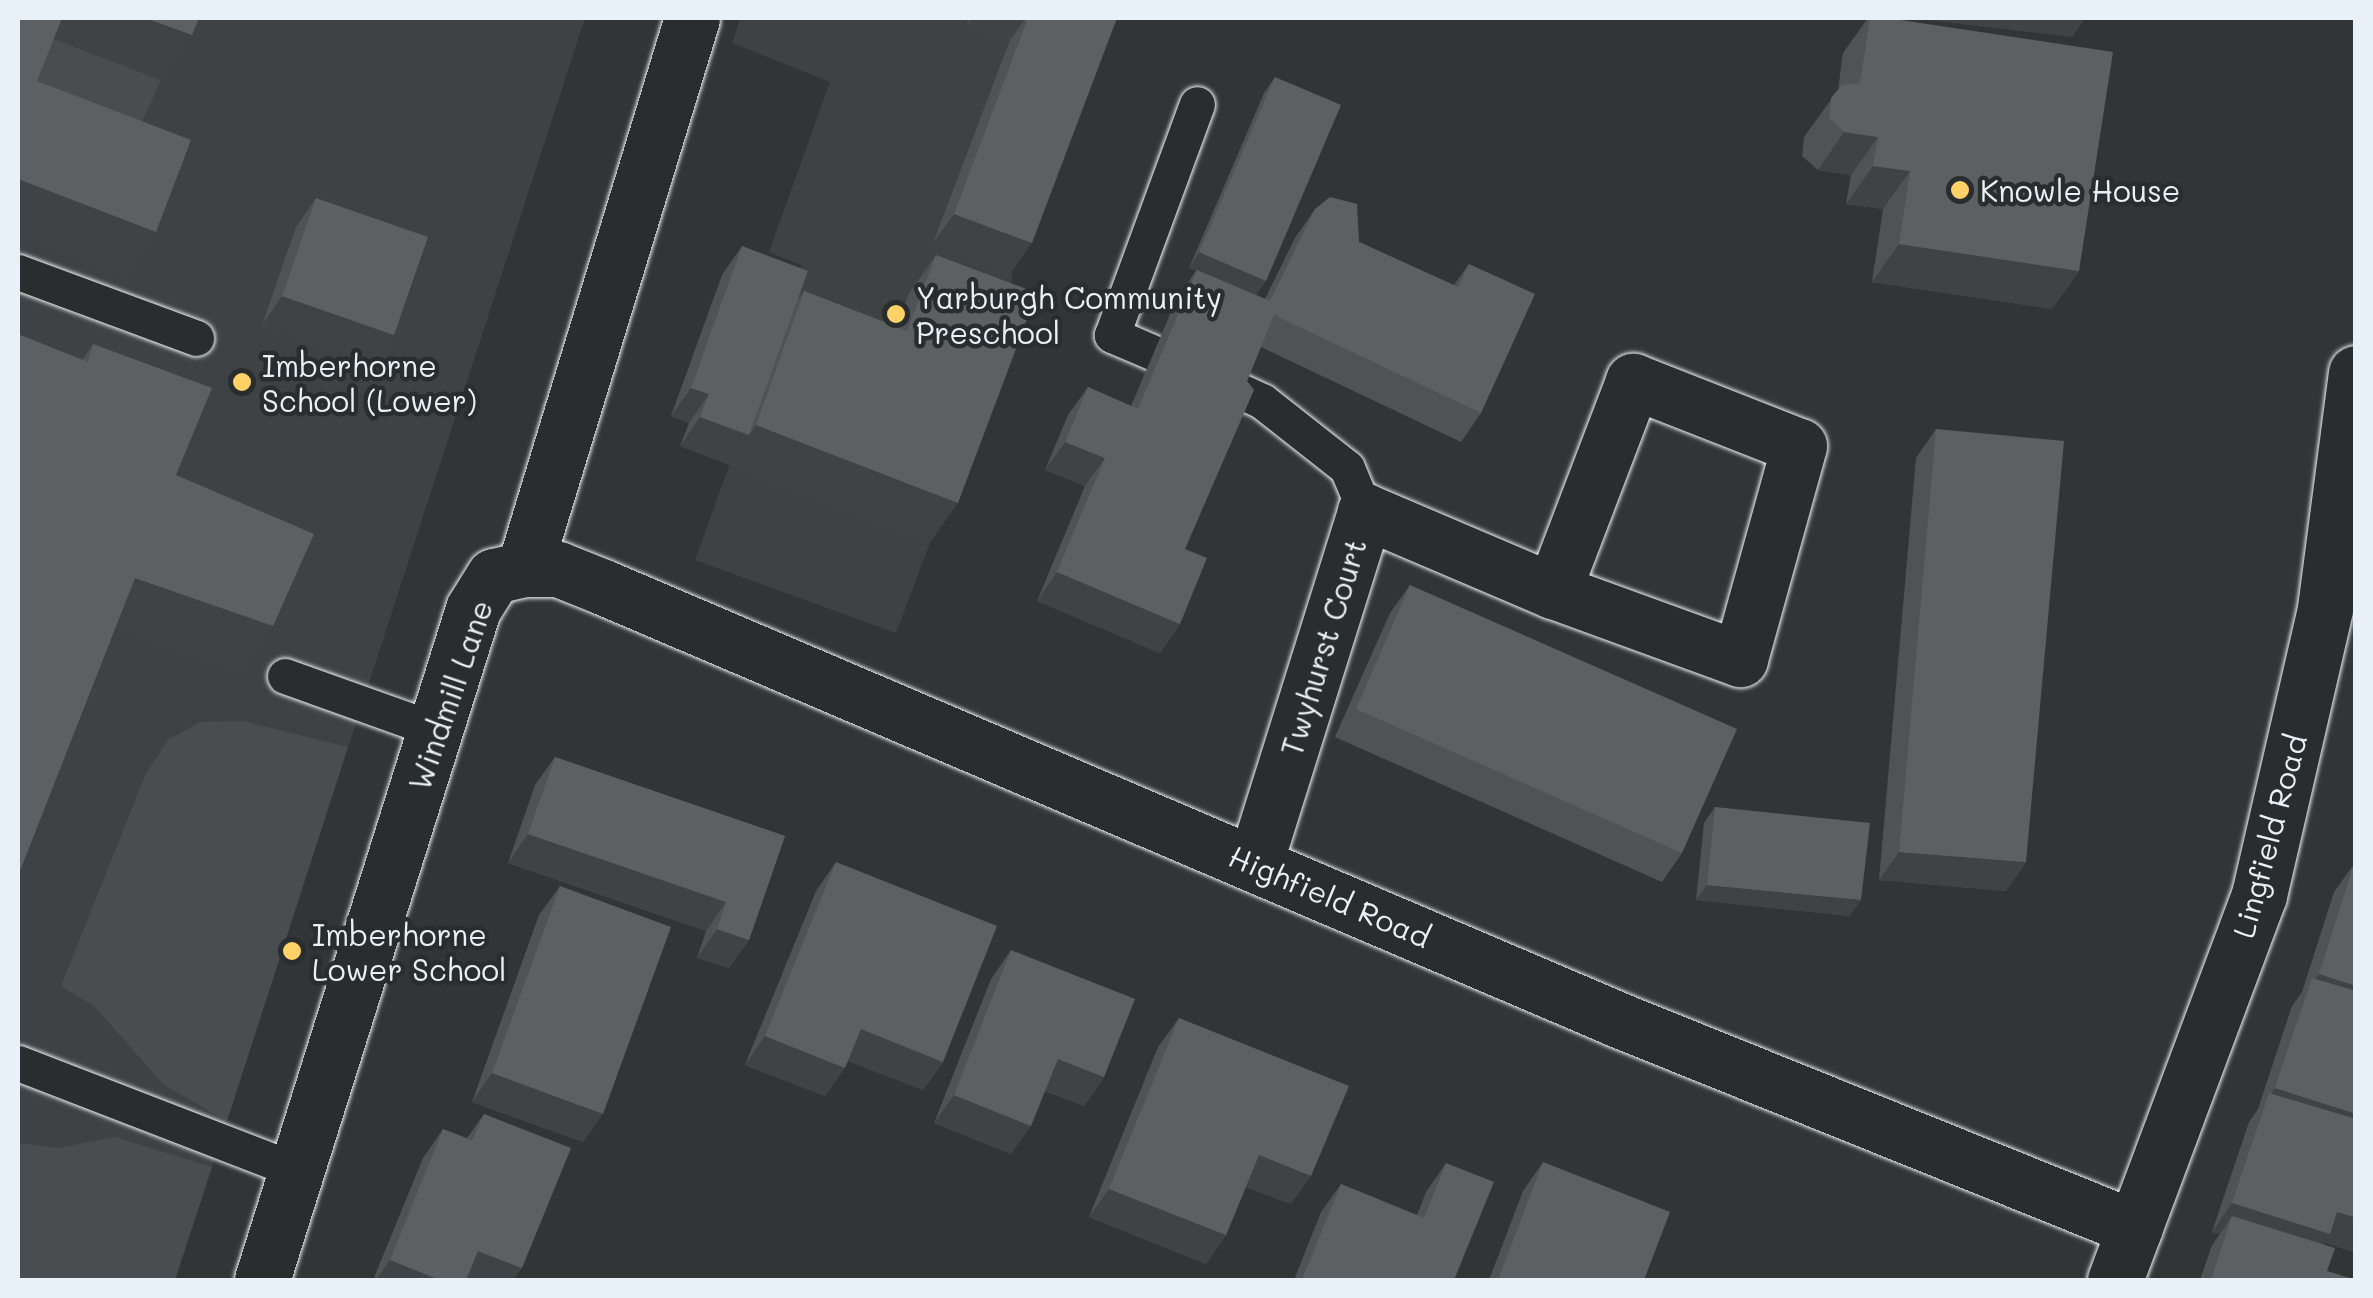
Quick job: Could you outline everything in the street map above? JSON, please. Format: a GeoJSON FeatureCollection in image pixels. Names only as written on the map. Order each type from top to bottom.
{"type":"FeatureCollection","features":[{"type":"Feature","properties":{"kind":"street"},"geometry":{"type":"LineString","coordinates":[[524,568],[692,18]]}},
{"type":"Feature","properties":{"kind":"street","name":"Lingfield Road"},"geometry":{"type":"LineString","coordinates":[[2115,1280],[2259,895],[2325,608],[2356,373]]}},
{"type":"Feature","properties":{"kind":"street","name":"Twyhurst Court"},"geometry":{"type":"LineString","coordinates":[[1255,863],[1365,511],[1554,591],[1740,659],[1799,446],[1632,381],[1554,591]]}},
{"type":"Feature","properties":{"kind":"street","name":"Windmill Lane"},"geometry":{"type":"LineString","coordinates":[[262,1280],[474,609],[494,576],[524,568]]}},
{"type":"Feature","properties":{"kind":"street","name":"Highfield Road"},"geometry":{"type":"LineString","coordinates":[[524,568],[558,569],[603,587],[1619,1020],[2135,1228]]}},
{"type":"Feature","properties":{"kind":"lane"},"geometry":{"type":"LineString","coordinates":[[1154,353],[1112,335],[1196,104]]}},
{"type":"Feature","properties":{"kind":"lane"},"geometry":{"type":"LineString","coordinates":[[18,272],[196,338]]}},
{"type":"Feature","properties":{"kind":"lane"},"geometry":{"type":"LineString","coordinates":[[1236,389],[1262,401],[1346,468],[1365,511]]}},
{"type":"Feature","properties":{"kind":"lane"},"geometry":{"type":"LineString","coordinates":[[285,676],[436,730]]}},
{"type":"Feature","properties":{"kind":"lane"},"geometry":{"type":"LineString","coordinates":[[18,1063],[296,1170]]}},
{"type":"Feature","properties":{"kind":"shaded area","name":"Imberhorne School (Lower)"},"geometry":{"type":"Polygon","coordinates":[[[18,18],[585,18],[175,1280],[18,1280],[18,18]]]}},
{"type":"Feature","properties":{"kind":"shaded area","name":"Yarburgh Community Preschool"},"geometry":{"type":"Polygon","coordinates":[[[740,18],[1105,18],[1012,271],[1010,331],[896,633],[695,560],[802,265],[769,252],[830,82],[732,43],[740,18]]]}},
{"type":"Feature","properties":{"kind":"shaded area"},"geometry":{"type":"Polygon","coordinates":[[[41,34],[161,80],[121,169],[18,95],[41,34]]]}},
{"type":"Feature","properties":{"kind":"shaded area"},"geometry":{"type":"Polygon","coordinates":[[[243,721],[348,747],[227,1121],[164,1085],[94,1006],[61,986],[146,773],[168,740],[200,722],[243,721]]]}},
{"type":"Feature","properties":{"kind":"shaded area"},"geometry":{"type":"Polygon","coordinates":[[[115,1137],[212,1167],[175,1280],[18,1280],[18,1143],[58,1148],[115,1137]]]}},
{"type":"Feature","properties":{"kind":"building"},"geometry":{"type":"Polygon","coordinates":[[[18,18],[62,18],[37,81],[191,140],[156,232],[18,179],[18,18]]]}},
{"type":"Feature","properties":{"kind":"building"},"geometry":{"type":"Polygon","coordinates":[[[145,18],[199,18],[192,35],[145,18]]]}},
{"type":"Feature","properties":{"kind":"building"},"geometry":{"type":"Polygon","coordinates":[[[1028,18],[1117,18],[1032,243],[954,214],[1028,18]]]}},
{"type":"Feature","properties":{"kind":"building","name":"Knowle House"},"geometry":{"type":"Polygon","coordinates":[[[1870,18],[2113,52],[2079,271],[1899,244],[1910,171],[1873,166],[1878,137],[1844,132],[1829,118],[1831,98],[1842,85],[1860,83],[1870,18]]]}},
{"type":"Feature","properties":{"kind":"building"},"geometry":{"type":"Polygon","coordinates":[[[1275,77],[1341,105],[1266,281],[1199,252],[1275,77]]]}},
{"type":"Feature","properties":{"kind":"building"},"geometry":{"type":"Polygon","coordinates":[[[1330,197],[1357,204],[1359,242],[1458,287],[1469,264],[1535,294],[1481,413],[1274,315],[1247,381],[1254,390],[1185,549],[1207,558],[1180,624],[1057,572],[1105,458],[1065,442],[1088,387],[1138,409],[1197,270],[1270,301],[1315,209],[1330,197]]]}},
{"type":"Feature","properties":{"kind":"building"},"geometry":{"type":"Polygon","coordinates":[[[316,198],[428,237],[394,335],[282,296],[316,198]]]}},
{"type":"Feature","properties":{"kind":"building"},"geometry":{"type":"Polygon","coordinates":[[[742,246],[808,271],[749,435],[700,417],[709,394],[691,388],[742,246]]]}},
{"type":"Feature","properties":{"kind":"building"},"geometry":{"type":"Polygon","coordinates":[[[936,255],[1037,293],[958,503],[756,425],[804,291],[907,331],[936,255]]]}},
{"type":"Feature","properties":{"kind":"building"},"geometry":{"type":"Polygon","coordinates":[[[18,334],[88,362],[93,344],[212,388],[176,475],[314,534],[273,626],[135,578],[18,876],[18,334]]]}},
{"type":"Feature","properties":{"kind":"building"},"geometry":{"type":"Polygon","coordinates":[[[1936,429],[2064,441],[2026,862],[1899,852],[1936,429]]]}},
{"type":"Feature","properties":{"kind":"building"},"geometry":{"type":"Polygon","coordinates":[[[1410,585],[1737,729],[1682,853],[1356,709],[1410,585]]]}},
{"type":"Feature","properties":{"kind":"building"},"geometry":{"type":"Polygon","coordinates":[[[555,757],[785,836],[749,940],[717,929],[726,902],[528,834],[555,757]]]}},
{"type":"Feature","properties":{"kind":"building"},"geometry":{"type":"Polygon","coordinates":[[[1715,807],[1870,823],[1861,900],[1707,885],[1715,807]]]}},
{"type":"Feature","properties":{"kind":"building"},"geometry":{"type":"Polygon","coordinates":[[[836,862],[997,926],[943,1062],[861,1029],[845,1068],[765,1036],[836,862]]]}},
{"type":"Feature","properties":{"kind":"building"},"geometry":{"type":"Polygon","coordinates":[[[2356,864],[2356,986],[2319,974],[2356,864]]]}},
{"type":"Feature","properties":{"kind":"building"},"geometry":{"type":"Polygon","coordinates":[[[560,886],[671,927],[603,1114],[492,1073],[560,886]]]}},
{"type":"Feature","properties":{"kind":"building"},"geometry":{"type":"Polygon","coordinates":[[[1011,950],[1135,999],[1104,1077],[1058,1059],[1031,1126],[954,1095],[1011,950]]]}},
{"type":"Feature","properties":{"kind":"building"},"geometry":{"type":"Polygon","coordinates":[[[2312,978],[2356,991],[2356,1114],[2275,1088],[2312,978]]]}},
{"type":"Feature","properties":{"kind":"building"},"geometry":{"type":"Polygon","coordinates":[[[1179,1018],[1349,1086],[1311,1176],[1259,1155],[1226,1235],[1109,1189],[1179,1018]]]}},
{"type":"Feature","properties":{"kind":"building"},"geometry":{"type":"Polygon","coordinates":[[[2269,1093],[2356,1119],[2356,1218],[2337,1212],[2330,1234],[2232,1203],[2269,1093]]]}},
{"type":"Feature","properties":{"kind":"building"},"geometry":{"type":"Polygon","coordinates":[[[484,1114],[571,1148],[522,1268],[478,1251],[466,1280],[440,1280],[390,1260],[443,1129],[472,1141],[484,1114]]]}},
{"type":"Feature","properties":{"kind":"building"},"geometry":{"type":"Polygon","coordinates":[[[1543,1162],[1670,1212],[1644,1280],[1498,1280],[1543,1162]]]}},
{"type":"Feature","properties":{"kind":"building"},"geometry":{"type":"Polygon","coordinates":[[[1446,1163],[1494,1182],[1454,1280],[1302,1280],[1341,1184],[1424,1218],[1446,1163]]]}},
{"type":"Feature","properties":{"kind":"building"},"geometry":{"type":"Polygon","coordinates":[[[2232,1216],[2335,1248],[2327,1271],[2356,1280],[2211,1280],[2232,1216]]]}},
{"type":"Feature","properties":{"kind":"place","name":"Knowle House"},"geometry":{"type":"Point","coordinates":[1960,190]}},
{"type":"Feature","properties":{"kind":"place","name":"Yarburgh Community Preschool"},"geometry":{"type":"Point","coordinates":[896,314]}},
{"type":"Feature","properties":{"kind":"place","name":"Imberhorne School (Lower)"},"geometry":{"type":"Point","coordinates":[242,382]}},
{"type":"Feature","properties":{"kind":"place","name":"Imberhorne Lower School"},"geometry":{"type":"Point","coordinates":[292,951]}}]}
